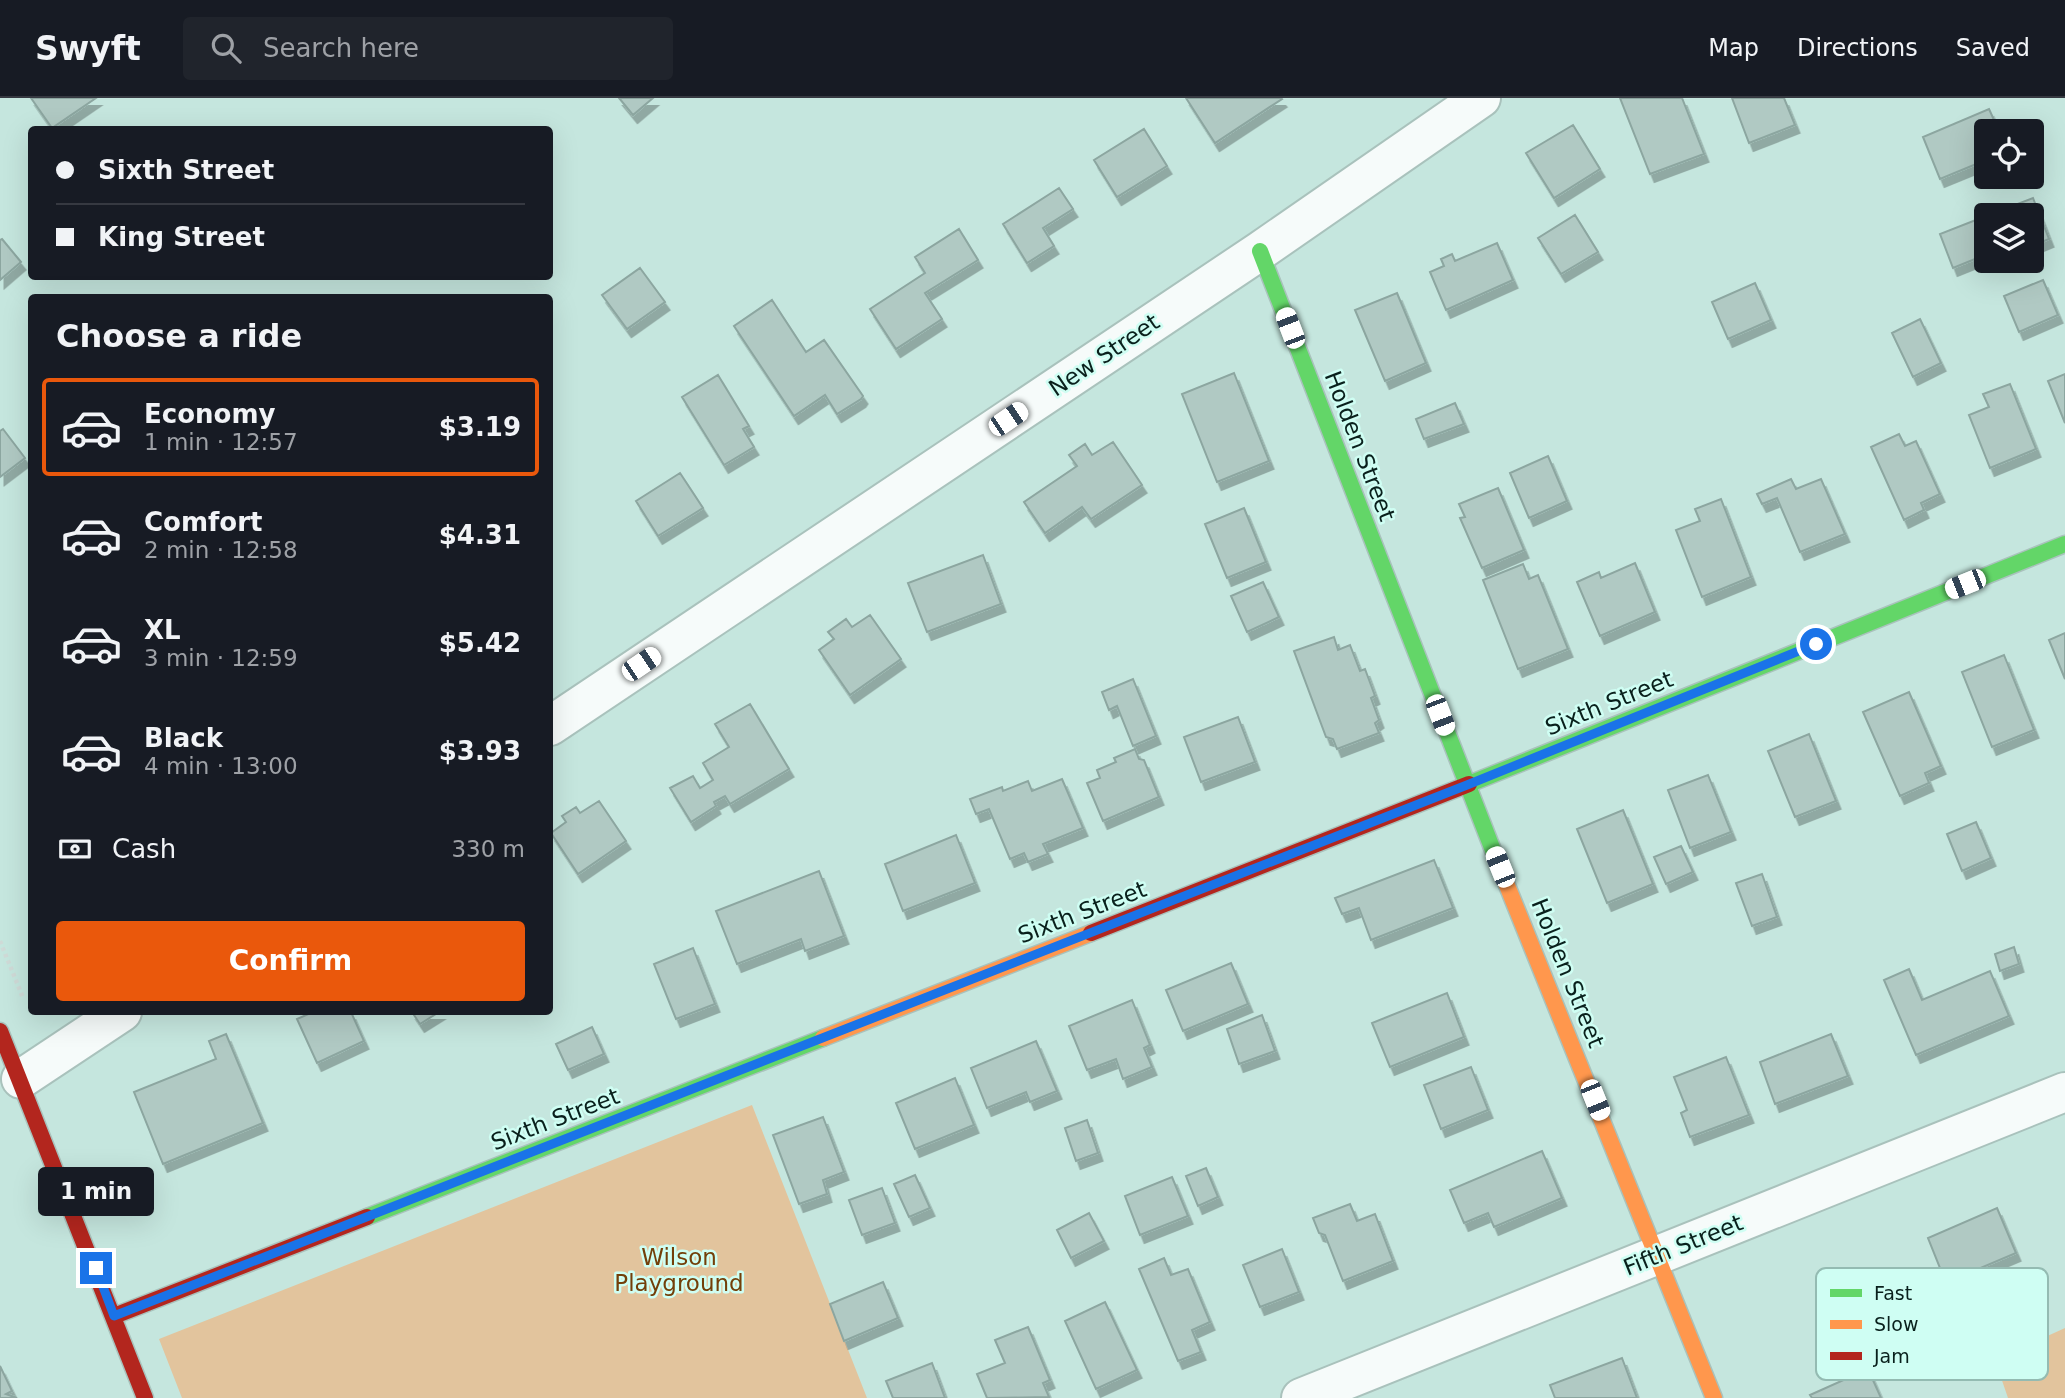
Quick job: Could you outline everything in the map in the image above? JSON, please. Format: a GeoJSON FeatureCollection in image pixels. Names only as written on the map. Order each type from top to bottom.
{"type":"FeatureCollection","features":[{"type":"Feature","properties":{"kind":"street","name":"New Street"},"geometry":{"type":"LineString","coordinates":[[553,724],[1260,251],[1481,98]]}},
{"type":"Feature","properties":{"kind":"street","name":"Holden Street"},"geometry":{"type":"LineString","coordinates":[[1260,251],[1467,785],[1714,1398]]}},
{"type":"Feature","properties":{"kind":"street","name":"Sixth Street"},"geometry":{"type":"LineString","coordinates":[[114,1316],[1467,785],[2065,544]]}},
{"type":"Feature","properties":{"kind":"street"},"geometry":{"type":"LineString","coordinates":[[20,1079],[117,1015]]}},
{"type":"Feature","properties":{"kind":"street"},"geometry":{"type":"LineString","coordinates":[[0,1031],[145,1398]]}},
{"type":"Feature","properties":{"kind":"street","name":"Fifth Street"},"geometry":{"type":"LineString","coordinates":[[1301,1398],[2065,1092]]}},
{"type":"Feature","properties":{"kind":"path"},"geometry":{"type":"LineString","coordinates":[[0,941],[28,1010]]}},
{"type":"Feature","properties":{"kind":"green space","name":"Wilson Playground"},"geometry":{"type":"Polygon","coordinates":[[[752,1105],[867,1398],[182,1398],[159,1339],[752,1105]]]}},
{"type":"Feature","properties":{"kind":"green space"},"geometry":{"type":"Polygon","coordinates":[[[2065,1328],[2065,1398],[2008,1398],[2002,1380],[2048,1380],[2048,1336],[2065,1328]]]}},
{"type":"Feature","properties":{"kind":"building"},"geometry":{"type":"Polygon","coordinates":[[[31,98],[96,98],[55,126],[51,126],[31,98]]]}},
{"type":"Feature","properties":{"kind":"building"},"geometry":{"type":"Polygon","coordinates":[[[619,98],[653,98],[633,115],[619,98]]]}},
{"type":"Feature","properties":{"kind":"building"},"geometry":{"type":"Polygon","coordinates":[[[1186,98],[1281,98],[1282,99],[1215,143],[1186,98]]]}},
{"type":"Feature","properties":{"kind":"building"},"geometry":{"type":"Polygon","coordinates":[[[1620,98],[1682,98],[1704,154],[1650,174],[1620,98]]]}},
{"type":"Feature","properties":{"kind":"building"},"geometry":{"type":"Polygon","coordinates":[[[1732,98],[1784,98],[1795,125],[1749,143],[1732,98]]]}},
{"type":"Feature","properties":{"kind":"building"},"geometry":{"type":"Polygon","coordinates":[[[1989,109],[1994,119],[1974,119],[1974,165],[1940,179],[1923,137],[1989,109]]]}},
{"type":"Feature","properties":{"kind":"building"},"geometry":{"type":"Polygon","coordinates":[[[1573,125],[1600,169],[1554,198],[1526,153],[1573,125]]]}},
{"type":"Feature","properties":{"kind":"building"},"geometry":{"type":"Polygon","coordinates":[[[1144,129],[1167,166],[1117,197],[1094,160],[1144,129]]]}},
{"type":"Feature","properties":{"kind":"building"},"geometry":{"type":"Polygon","coordinates":[[[1059,188],[1073,209],[1043,228],[1054,246],[1027,263],[1003,224],[1059,188]]]}},
{"type":"Feature","properties":{"kind":"building"},"geometry":{"type":"Polygon","coordinates":[[[2033,198],[2035,203],[2020,203],[2033,198]]]}},
{"type":"Feature","properties":{"kind":"building"},"geometry":{"type":"Polygon","coordinates":[[[1575,215],[1598,252],[1561,274],[1538,238],[1575,215]]]}},
{"type":"Feature","properties":{"kind":"building"},"geometry":{"type":"Polygon","coordinates":[[[1974,221],[1974,259],[1953,268],[1940,234],[1974,221]]]}},
{"type":"Feature","properties":{"kind":"building"},"geometry":{"type":"Polygon","coordinates":[[[2044,226],[2049,239],[2044,241],[2044,226]]]}},
{"type":"Feature","properties":{"kind":"building"},"geometry":{"type":"Polygon","coordinates":[[[959,229],[978,260],[925,293],[942,319],[896,349],[870,309],[925,273],[915,257],[959,229]]]}},
{"type":"Feature","properties":{"kind":"building"},"geometry":{"type":"Polygon","coordinates":[[[2,239],[21,262],[0,280],[0,240],[2,239]]]}},
{"type":"Feature","properties":{"kind":"building"},"geometry":{"type":"Polygon","coordinates":[[[1497,243],[1513,280],[1446,310],[1430,272],[1444,266],[1441,259],[1452,254],[1455,261],[1497,243]]]}},
{"type":"Feature","properties":{"kind":"building"},"geometry":{"type":"Polygon","coordinates":[[[640,268],[665,302],[627,329],[602,295],[640,268]]]}},
{"type":"Feature","properties":{"kind":"building"},"geometry":{"type":"Polygon","coordinates":[[[2043,280],[2058,315],[2019,332],[2004,296],[2043,280]]]}},
{"type":"Feature","properties":{"kind":"building"},"geometry":{"type":"Polygon","coordinates":[[[1755,283],[1771,320],[1728,339],[1712,302],[1755,283]]]}},
{"type":"Feature","properties":{"kind":"building"},"geometry":{"type":"Polygon","coordinates":[[[1397,293],[1426,363],[1385,381],[1355,310],[1397,293]]]}},
{"type":"Feature","properties":{"kind":"building"},"geometry":{"type":"Polygon","coordinates":[[[772,300],[806,352],[824,340],[863,396],[861,399],[837,414],[825,395],[794,416],[734,326],[772,300]]]}},
{"type":"Feature","properties":{"kind":"building"},"geometry":{"type":"Polygon","coordinates":[[[1920,319],[1941,363],[1913,377],[1892,333],[1920,319]]]}},
{"type":"Feature","properties":{"kind":"building"},"geometry":{"type":"Polygon","coordinates":[[[1234,373],[1269,461],[1217,482],[1182,394],[1234,373]]]}},
{"type":"Feature","properties":{"kind":"building"},"geometry":{"type":"Polygon","coordinates":[[[2065,374],[2065,423],[2048,381],[2065,374]]]}},
{"type":"Feature","properties":{"kind":"building"},"geometry":{"type":"Polygon","coordinates":[[[718,375],[749,426],[743,429],[754,447],[724,465],[682,397],[718,375]]]}},
{"type":"Feature","properties":{"kind":"building"},"geometry":{"type":"Polygon","coordinates":[[[2010,384],[2036,449],[1990,468],[1969,415],[1989,407],[1983,394],[2010,384]]]}},
{"type":"Feature","properties":{"kind":"building"},"geometry":{"type":"Polygon","coordinates":[[[1455,403],[1464,424],[1424,439],[1416,419],[1455,403]]]}},
{"type":"Feature","properties":{"kind":"building"},"geometry":{"type":"Polygon","coordinates":[[[3,429],[25,458],[0,477],[0,431],[3,429]]]}},
{"type":"Feature","properties":{"kind":"building"},"geometry":{"type":"Polygon","coordinates":[[[1899,434],[1905,446],[1916,441],[1940,494],[1921,503],[1924,510],[1904,520],[1871,447],[1899,434]]]}},
{"type":"Feature","properties":{"kind":"building"},"geometry":{"type":"Polygon","coordinates":[[[1113,442],[1142,485],[1091,519],[1082,507],[1045,533],[1024,502],[1077,466],[1069,455],[1085,444],[1092,455],[1113,442]]]}},
{"type":"Feature","properties":{"kind":"building"},"geometry":{"type":"Polygon","coordinates":[[[1548,456],[1567,501],[1529,518],[1510,473],[1548,456]]]}},
{"type":"Feature","properties":{"kind":"building"},"geometry":{"type":"Polygon","coordinates":[[[680,473],[703,508],[658,536],[636,501],[680,473]]]}},
{"type":"Feature","properties":{"kind":"building"},"geometry":{"type":"Polygon","coordinates":[[[1791,479],[1796,489],[1821,479],[1845,534],[1800,552],[1777,498],[1762,504],[1757,494],[1791,479]]]}},
{"type":"Feature","properties":{"kind":"building"},"geometry":{"type":"Polygon","coordinates":[[[1498,488],[1524,550],[1482,568],[1460,518],[1465,517],[1459,504],[1498,488]]]}},
{"type":"Feature","properties":{"kind":"building"},"geometry":{"type":"Polygon","coordinates":[[[1721,499],[1751,577],[1702,597],[1676,530],[1700,521],[1695,509],[1721,499]]]}},
{"type":"Feature","properties":{"kind":"building"},"geometry":{"type":"Polygon","coordinates":[[[1244,508],[1266,562],[1227,578],[1205,524],[1244,508]]]}},
{"type":"Feature","properties":{"kind":"building"},"geometry":{"type":"Polygon","coordinates":[[[983,555],[1001,604],[927,632],[908,583],[983,555]]]}},
{"type":"Feature","properties":{"kind":"building"},"geometry":{"type":"Polygon","coordinates":[[[1635,563],[1655,612],[1600,636],[1577,582],[1599,572],[1601,578],[1635,563]]]}},
{"type":"Feature","properties":{"kind":"building"},"geometry":{"type":"Polygon","coordinates":[[[1523,564],[1529,579],[1538,575],[1568,649],[1518,669],[1483,580],[1523,564]]]}},
{"type":"Feature","properties":{"kind":"building"},"geometry":{"type":"Polygon","coordinates":[[[1263,582],[1279,617],[1247,632],[1231,596],[1263,582]]]}},
{"type":"Feature","properties":{"kind":"building"},"geometry":{"type":"Polygon","coordinates":[[[870,615],[901,659],[850,695],[819,650],[834,639],[828,632],[846,619],[852,627],[870,615]]]}},
{"type":"Feature","properties":{"kind":"building"},"geometry":{"type":"Polygon","coordinates":[[[2065,633],[2065,679],[2049,640],[2065,633]]]}},
{"type":"Feature","properties":{"kind":"building"},"geometry":{"type":"Polygon","coordinates":[[[1334,637],[1338,650],[1350,645],[1360,671],[1365,669],[1375,696],[1371,698],[1379,720],[1375,723],[1379,733],[1337,749],[1333,739],[1326,737],[1294,651],[1334,637]]]}},
{"type":"Feature","properties":{"kind":"building"},"geometry":{"type":"Polygon","coordinates":[[[2004,655],[2034,730],[1992,747],[1962,672],[2004,655]]]}},
{"type":"Feature","properties":{"kind":"building"},"geometry":{"type":"Polygon","coordinates":[[[1133,679],[1156,736],[1133,746],[1117,706],[1109,710],[1102,692],[1133,679]]]}},
{"type":"Feature","properties":{"kind":"building"},"geometry":{"type":"Polygon","coordinates":[[[1909,692],[1941,766],[1925,773],[1929,783],[1900,796],[1863,712],[1909,692]]]}},
{"type":"Feature","properties":{"kind":"building"},"geometry":{"type":"Polygon","coordinates":[[[750,704],[789,769],[730,804],[725,796],[714,802],[716,806],[691,822],[670,788],[693,776],[700,788],[713,780],[703,763],[729,747],[715,724],[750,704]]]}},
{"type":"Feature","properties":{"kind":"building"},"geometry":{"type":"Polygon","coordinates":[[[1238,717],[1255,762],[1201,782],[1184,737],[1238,717]]]}},
{"type":"Feature","properties":{"kind":"building"},"geometry":{"type":"Polygon","coordinates":[[[1809,734],[1836,801],[1795,817],[1768,751],[1809,734]]]}},
{"type":"Feature","properties":{"kind":"building"},"geometry":{"type":"Polygon","coordinates":[[[1135,749],[1139,759],[1144,760],[1159,797],[1103,821],[1087,783],[1100,778],[1097,770],[1116,762],[1114,758],[1135,749]]]}},
{"type":"Feature","properties":{"kind":"building"},"geometry":{"type":"Polygon","coordinates":[[[1708,775],[1731,832],[1690,848],[1668,790],[1708,775]]]}},
{"type":"Feature","properties":{"kind":"building"},"geometry":{"type":"Polygon","coordinates":[[[1062,779],[1083,828],[1043,844],[1048,854],[1028,862],[1024,853],[1010,859],[989,809],[976,814],[970,799],[1002,787],[1003,791],[1028,781],[1032,791],[1062,779]]]}},
{"type":"Feature","properties":{"kind":"building"},"geometry":{"type":"Polygon","coordinates":[[[599,801],[626,841],[578,874],[553,836],[553,832],[566,822],[562,816],[576,807],[580,813],[599,801]]]}},
{"type":"Feature","properties":{"kind":"building"},"geometry":{"type":"Polygon","coordinates":[[[1623,810],[1653,884],[1607,903],[1577,829],[1623,810]]]}},
{"type":"Feature","properties":{"kind":"building"},"geometry":{"type":"Polygon","coordinates":[[[1976,822],[1991,858],[1962,871],[1947,834],[1976,822]]]}},
{"type":"Feature","properties":{"kind":"building"},"geometry":{"type":"Polygon","coordinates":[[[956,835],[975,883],[903,911],[885,864],[956,835]]]}},
{"type":"Feature","properties":{"kind":"building"},"geometry":{"type":"Polygon","coordinates":[[[1681,846],[1693,872],[1666,884],[1654,857],[1681,846]]]}},
{"type":"Feature","properties":{"kind":"building"},"geometry":{"type":"Polygon","coordinates":[[[1434,860],[1453,908],[1371,940],[1359,908],[1342,914],[1335,898],[1434,860]]]}},
{"type":"Feature","properties":{"kind":"building"},"geometry":{"type":"Polygon","coordinates":[[[819,871],[844,936],[805,951],[801,939],[737,964],[716,911],[819,871]]]}},
{"type":"Feature","properties":{"kind":"building"},"geometry":{"type":"Polygon","coordinates":[[[1762,874],[1777,917],[1752,926],[1736,883],[1762,874]]]}},
{"type":"Feature","properties":{"kind":"building"},"geometry":{"type":"Polygon","coordinates":[[[2014,947],[2019,964],[2000,971],[1995,954],[2014,947]]]}},
{"type":"Feature","properties":{"kind":"building"},"geometry":{"type":"Polygon","coordinates":[[[693,948],[715,1004],[676,1019],[654,964],[693,948]]]}},
{"type":"Feature","properties":{"kind":"building"},"geometry":{"type":"Polygon","coordinates":[[[1231,963],[1248,1004],[1183,1031],[1166,990],[1231,963]]]}},
{"type":"Feature","properties":{"kind":"building"},"geometry":{"type":"Polygon","coordinates":[[[1909,969],[1922,1000],[1990,971],[2009,1016],[1916,1055],[1884,980],[1909,969]]]}},
{"type":"Feature","properties":{"kind":"building"},"geometry":{"type":"Polygon","coordinates":[[[1447,993],[1464,1037],[1390,1067],[1372,1023],[1447,993]]]}},
{"type":"Feature","properties":{"kind":"building"},"geometry":{"type":"Polygon","coordinates":[[[1132,1000],[1150,1045],[1144,1048],[1152,1067],[1123,1079],[1116,1059],[1087,1070],[1069,1026],[1132,1000]]]}},
{"type":"Feature","properties":{"kind":"building"},"geometry":{"type":"Polygon","coordinates":[[[306,1015],[352,1015],[364,1041],[317,1063],[297,1019],[306,1015]]]}},
{"type":"Feature","properties":{"kind":"building"},"geometry":{"type":"Polygon","coordinates":[[[414,1015],[434,1015],[420,1024],[414,1015]]]}},
{"type":"Feature","properties":{"kind":"building"},"geometry":{"type":"Polygon","coordinates":[[[1262,1015],[1275,1051],[1239,1064],[1227,1029],[1262,1015]]]}},
{"type":"Feature","properties":{"kind":"building"},"geometry":{"type":"Polygon","coordinates":[[[592,1027],[604,1054],[568,1070],[556,1044],[592,1027]]]}},
{"type":"Feature","properties":{"kind":"building"},"geometry":{"type":"Polygon","coordinates":[[[226,1034],[263,1123],[163,1164],[134,1092],[216,1059],[209,1041],[226,1034]]]}},
{"type":"Feature","properties":{"kind":"building"},"geometry":{"type":"Polygon","coordinates":[[[1831,1034],[1848,1076],[1775,1104],[1760,1062],[1831,1034]]]}},
{"type":"Feature","properties":{"kind":"building"},"geometry":{"type":"Polygon","coordinates":[[[1036,1041],[1057,1091],[1030,1102],[1026,1092],[987,1108],[971,1068],[1036,1041]]]}},
{"type":"Feature","properties":{"kind":"building"},"geometry":{"type":"Polygon","coordinates":[[[1726,1057],[1749,1115],[1690,1137],[1681,1113],[1687,1110],[1674,1077],[1726,1057]]]}},
{"type":"Feature","properties":{"kind":"building"},"geometry":{"type":"Polygon","coordinates":[[[1471,1067],[1488,1110],[1441,1129],[1424,1085],[1471,1067]]]}},
{"type":"Feature","properties":{"kind":"building"},"geometry":{"type":"Polygon","coordinates":[[[955,1078],[974,1125],[915,1149],[896,1103],[955,1078]]]}},
{"type":"Feature","properties":{"kind":"building"},"geometry":{"type":"Polygon","coordinates":[[[823,1117],[844,1172],[823,1180],[827,1194],[799,1204],[773,1135],[823,1117]]]}},
{"type":"Feature","properties":{"kind":"building"},"geometry":{"type":"Polygon","coordinates":[[[1087,1120],[1098,1153],[1076,1161],[1065,1128],[1087,1120]]]}},
{"type":"Feature","properties":{"kind":"building"},"geometry":{"type":"Polygon","coordinates":[[[1542,1151],[1562,1198],[1494,1227],[1488,1213],[1464,1223],[1450,1190],[1542,1151]]]}},
{"type":"Feature","properties":{"kind":"building"},"geometry":{"type":"Polygon","coordinates":[[[1206,1168],[1218,1197],[1198,1206],[1186,1176],[1206,1168]]]}},
{"type":"Feature","properties":{"kind":"building"},"geometry":{"type":"Polygon","coordinates":[[[915,1175],[930,1208],[909,1217],[894,1184],[915,1175]]]}},
{"type":"Feature","properties":{"kind":"building"},"geometry":{"type":"Polygon","coordinates":[[[1172,1177],[1188,1216],[1140,1235],[1125,1196],[1172,1177]]]}},
{"type":"Feature","properties":{"kind":"building"},"geometry":{"type":"Polygon","coordinates":[[[882,1188],[895,1223],[862,1235],[849,1200],[882,1188]]]}},
{"type":"Feature","properties":{"kind":"building"},"geometry":{"type":"Polygon","coordinates":[[[1350,1204],[1357,1221],[1375,1214],[1393,1261],[1343,1281],[1325,1235],[1319,1233],[1313,1218],[1350,1204]]]}},
{"type":"Feature","properties":{"kind":"building"},"geometry":{"type":"Polygon","coordinates":[[[1997,1208],[2016,1253],[1980,1268],[1940,1268],[1928,1238],[1997,1208]]]}},
{"type":"Feature","properties":{"kind":"building"},"geometry":{"type":"Polygon","coordinates":[[[1089,1213],[1104,1241],[1071,1258],[1057,1230],[1089,1213]]]}},
{"type":"Feature","properties":{"kind":"building"},"geometry":{"type":"Polygon","coordinates":[[[1282,1249],[1299,1292],[1260,1307],[1243,1265],[1282,1249]]]}},
{"type":"Feature","properties":{"kind":"building"},"geometry":{"type":"Polygon","coordinates":[[[1164,1258],[1171,1275],[1188,1269],[1210,1322],[1192,1330],[1201,1352],[1178,1361],[1139,1269],[1164,1258]]]}},
{"type":"Feature","properties":{"kind":"building"},"geometry":{"type":"Polygon","coordinates":[[[883,1282],[898,1318],[844,1341],[830,1304],[883,1282]]]}},
{"type":"Feature","properties":{"kind":"building"},"geometry":{"type":"Polygon","coordinates":[[[1105,1302],[1137,1370],[1096,1389],[1065,1321],[1105,1302]]]}},
{"type":"Feature","properties":{"kind":"building"},"geometry":{"type":"Polygon","coordinates":[[[1028,1327],[1050,1380],[1043,1383],[1049,1397],[987,1398],[977,1374],[1005,1363],[995,1340],[1028,1327]]]}},
{"type":"Feature","properties":{"kind":"building"},"geometry":{"type":"Polygon","coordinates":[[[1622,1358],[1637,1398],[1555,1398],[1550,1385],[1622,1358]]]}},
{"type":"Feature","properties":{"kind":"building"},"geometry":{"type":"Polygon","coordinates":[[[932,1363],[945,1398],[893,1398],[886,1381],[932,1363]]]}},
{"type":"Feature","properties":{"kind":"building"},"geometry":{"type":"Polygon","coordinates":[[[0,1366],[12,1391],[6,1394],[17,1398],[0,1398],[0,1366]]]}},
{"type":"Feature","properties":{"kind":"building"},"geometry":{"type":"Polygon","coordinates":[[[1843,1380],[1873,1380],[1881,1398],[1812,1398],[1810,1395],[1843,1380]]]}},
{"type":"Feature","properties":{"kind":"traffic: fast"},"geometry":{"type":"LineString","coordinates":[[1260,251],[1496,858]]}},
{"type":"Feature","properties":{"kind":"traffic: fast"},"geometry":{"type":"LineString","coordinates":[[1469,784],[2065,544]]}},
{"type":"Feature","properties":{"kind":"traffic: fast"},"geometry":{"type":"LineString","coordinates":[[367,1217],[823,1038]]}},
{"type":"Feature","properties":{"kind":"traffic: slow"},"geometry":{"type":"LineString","coordinates":[[1496,858],[1714,1398]]}},
{"type":"Feature","properties":{"kind":"traffic: slow"},"geometry":{"type":"LineString","coordinates":[[823,1038],[1091,933]]}},
{"type":"Feature","properties":{"kind":"traffic: jam"},"geometry":{"type":"LineString","coordinates":[[1091,933],[1469,784]]}},
{"type":"Feature","properties":{"kind":"traffic: jam"},"geometry":{"type":"LineString","coordinates":[[0,1031],[145,1398]]}},
{"type":"Feature","properties":{"kind":"traffic: jam"},"geometry":{"type":"LineString","coordinates":[[114,1316],[367,1217]]}},
{"type":"Feature","properties":{"kind":"route"},"geometry":{"type":"LineString","coordinates":[[96,1268],[114,1316],[1467,785],[1816,644]]}}]}
